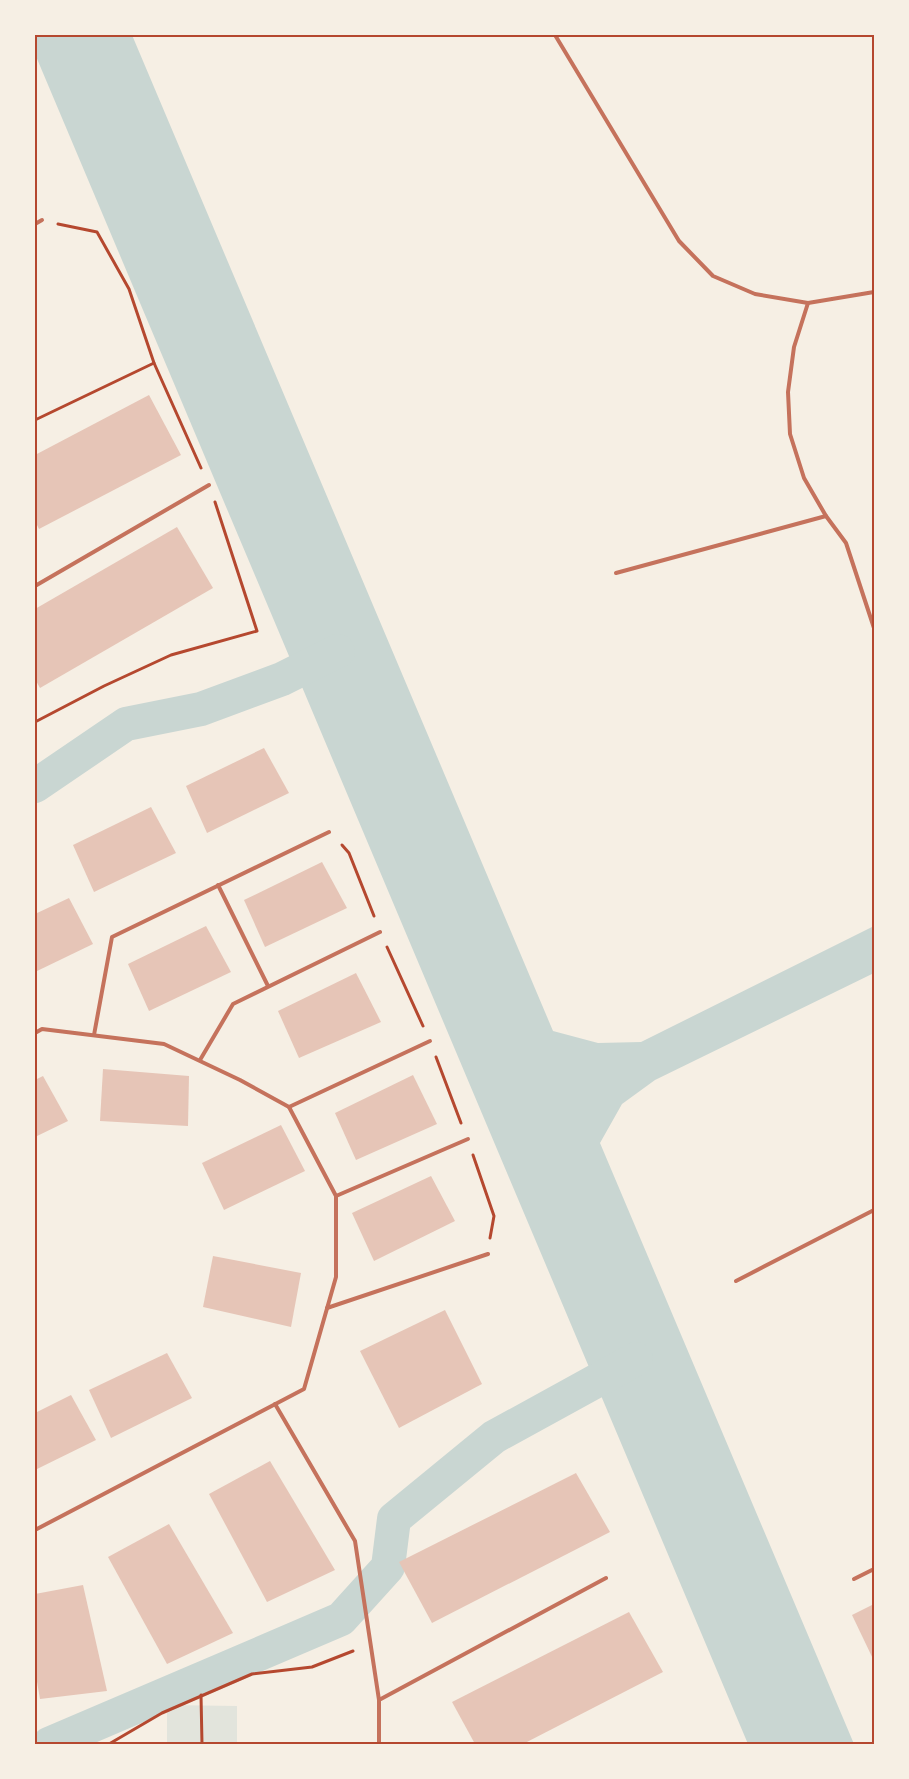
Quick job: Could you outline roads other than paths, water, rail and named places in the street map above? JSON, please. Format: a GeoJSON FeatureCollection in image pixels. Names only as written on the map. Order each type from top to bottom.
{"type":"FeatureCollection","features":[{"type":"Feature","properties":{"kind":"lane"},"geometry":{"type":"LineString","coordinates":[[555,35],[679,241],[714,276],[755,294],[808,302],[874,292]]}},
{"type":"Feature","properties":{"kind":"lane"},"geometry":{"type":"LineString","coordinates":[[35,224],[42,220]]}},
{"type":"Feature","properties":{"kind":"lane"},"geometry":{"type":"LineString","coordinates":[[808,302],[794,347],[788,392],[790,434],[804,478],[826,516],[846,543],[874,628]]}},
{"type":"Feature","properties":{"kind":"lane"},"geometry":{"type":"LineString","coordinates":[[35,586],[209,486]]}},
{"type":"Feature","properties":{"kind":"lane"},"geometry":{"type":"LineString","coordinates":[[616,573],[826,516]]}},
{"type":"Feature","properties":{"kind":"lane"},"geometry":{"type":"LineString","coordinates":[[94,1035],[112,937],[329,832]]}},
{"type":"Feature","properties":{"kind":"lane"},"geometry":{"type":"LineString","coordinates":[[218,885],[268,986]]}},
{"type":"Feature","properties":{"kind":"lane"},"geometry":{"type":"LineString","coordinates":[[200,1060],[232,1004],[380,932]]}},
{"type":"Feature","properties":{"kind":"lane"},"geometry":{"type":"LineString","coordinates":[[35,1033],[42,1029],[164,1044],[200,1060],[290,1107],[336,1196],[336,1278],[304,1389],[35,1530]]}},
{"type":"Feature","properties":{"kind":"lane"},"geometry":{"type":"LineString","coordinates":[[290,1107],[430,1041]]}},
{"type":"Feature","properties":{"kind":"lane"},"geometry":{"type":"LineString","coordinates":[[336,1196],[468,1139]]}},
{"type":"Feature","properties":{"kind":"lane"},"geometry":{"type":"LineString","coordinates":[[736,1281],[874,1210]]}},
{"type":"Feature","properties":{"kind":"lane"},"geometry":{"type":"LineString","coordinates":[[328,1308],[488,1254]]}},
{"type":"Feature","properties":{"kind":"lane"},"geometry":{"type":"LineString","coordinates":[[275,1404],[356,1541],[378,1700],[379,1744]]}},
{"type":"Feature","properties":{"kind":"lane"},"geometry":{"type":"LineString","coordinates":[[854,1579],[874,1569]]}},
{"type":"Feature","properties":{"kind":"lane"},"geometry":{"type":"LineString","coordinates":[[378,1700],[606,1578]]}},
{"type":"Feature","properties":{"kind":"waterway"},"geometry":{"type":"LineString","coordinates":[[35,786],[126,724],[201,709],[282,679],[338,651]]}},
{"type":"Feature","properties":{"kind":"waterway"},"geometry":{"type":"LineString","coordinates":[[49,1744],[341,1619],[388,1567],[394,1519],[494,1437],[636,1359]]}}]}
